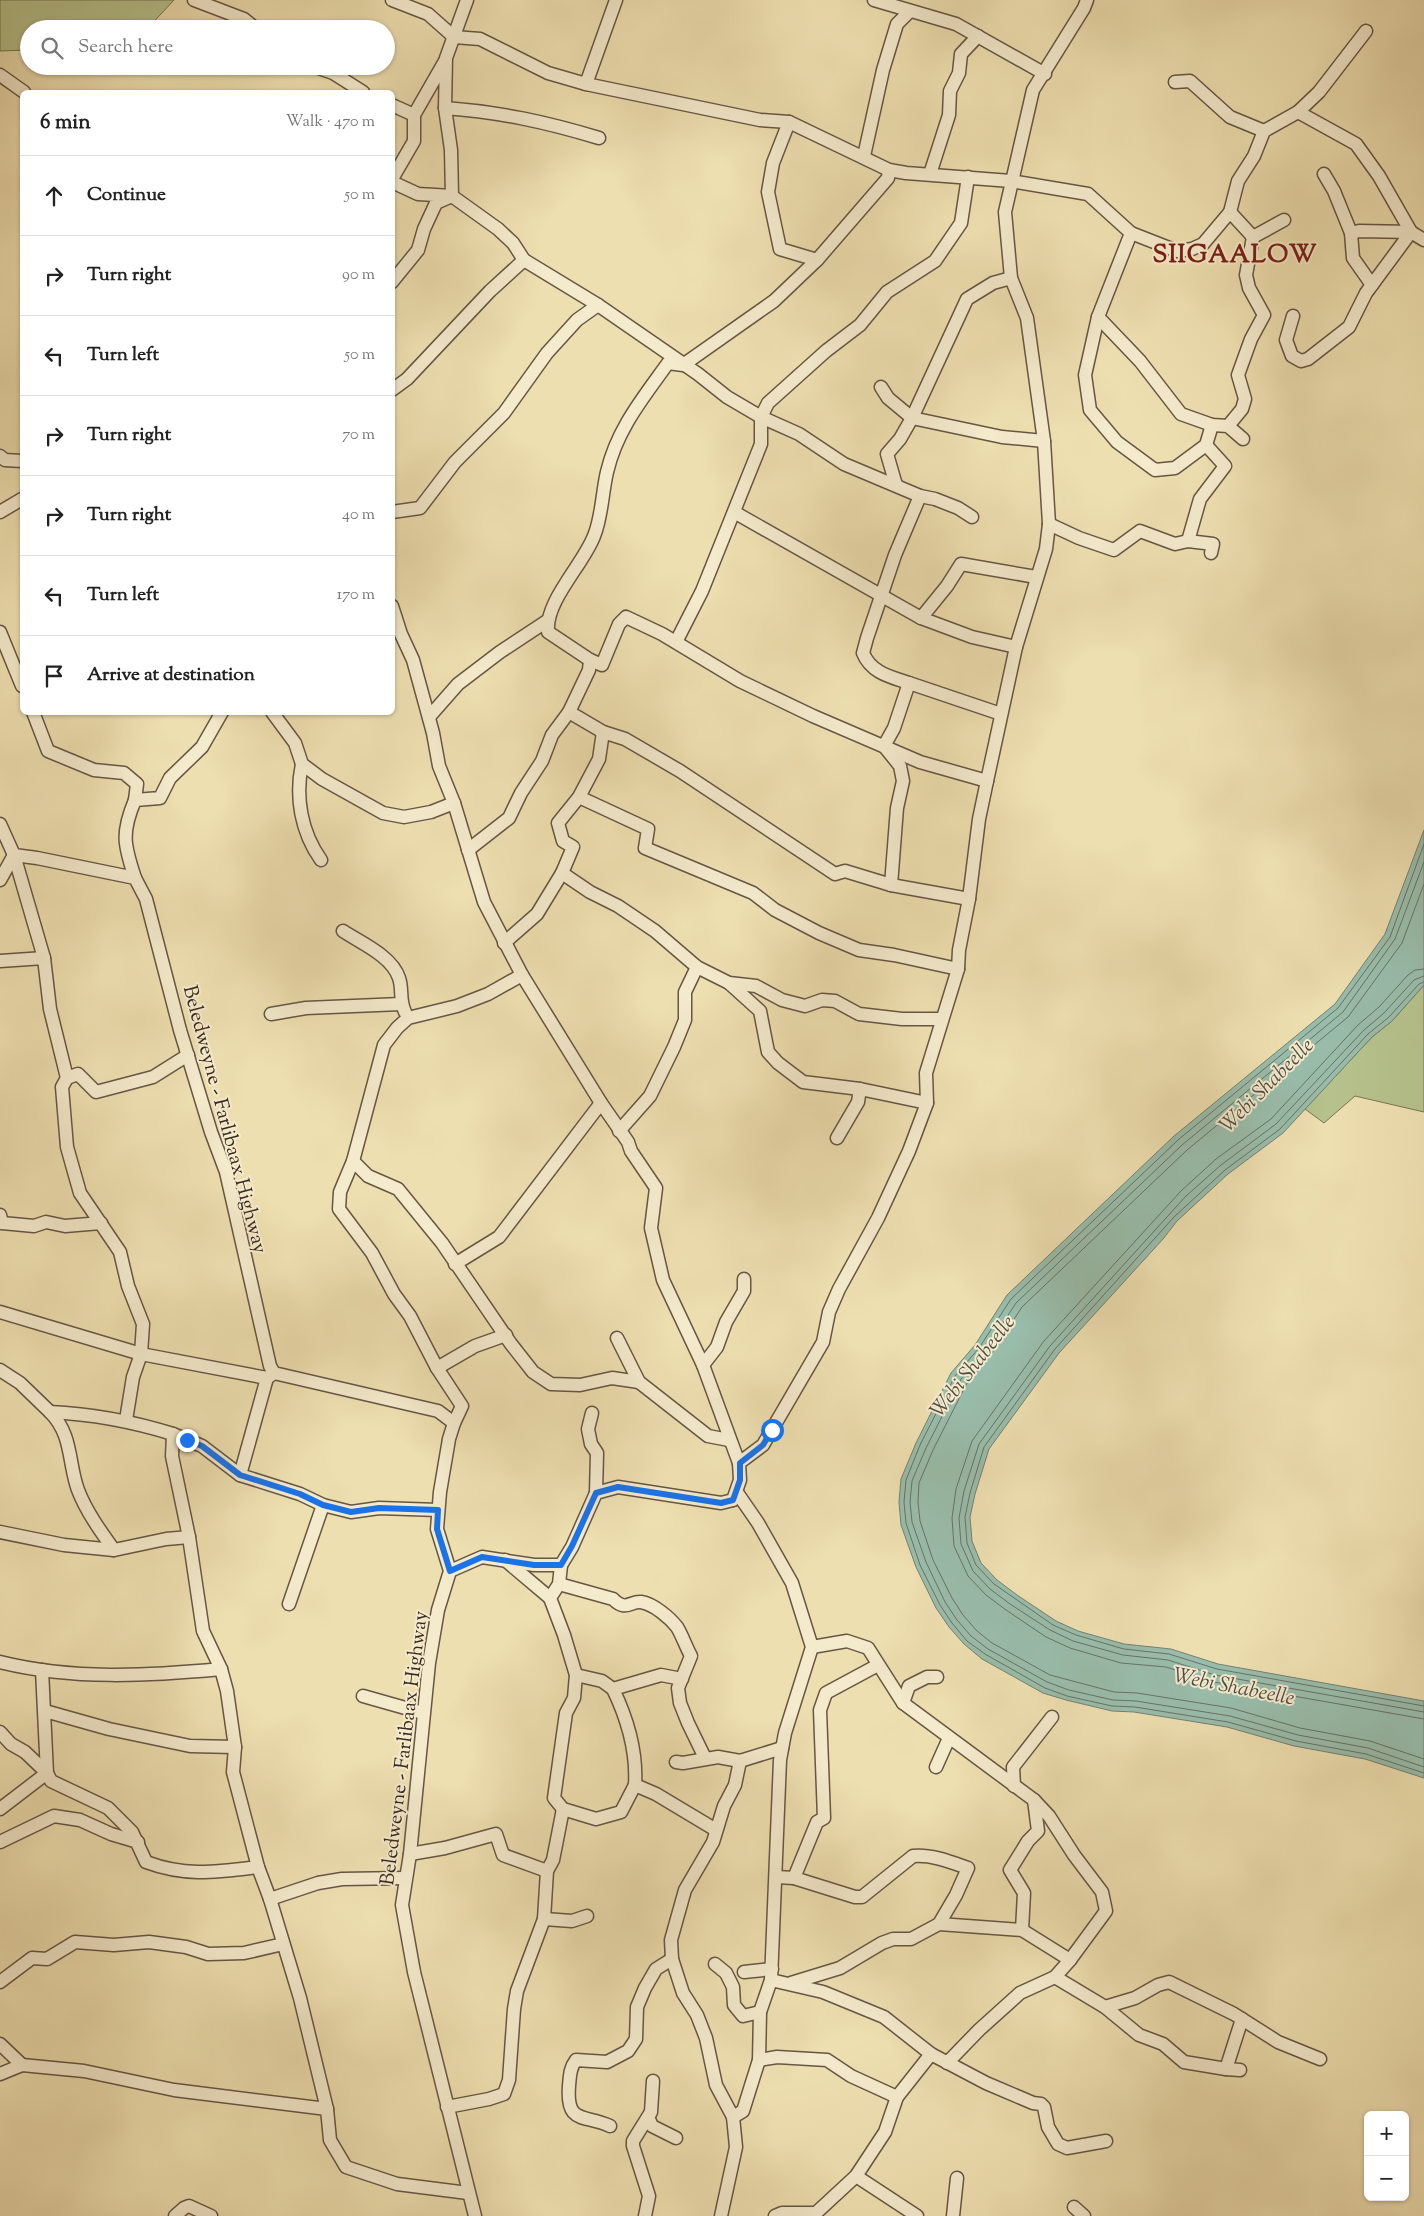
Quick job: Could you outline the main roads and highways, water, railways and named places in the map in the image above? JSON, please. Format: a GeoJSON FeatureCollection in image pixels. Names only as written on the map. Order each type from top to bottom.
{"type":"FeatureCollection","features":[{"type":"Feature","properties":{"kind":"water","name":"Webi Shabeelle"},"geometry":{"type":"Polygon","coordinates":[[[1424,830],[1424,985],[1392,1021],[1372,1037],[1283,1133],[1228,1174],[1177,1221],[1163,1239],[1059,1353],[989,1449],[970,1517],[972,1541],[981,1563],[997,1580],[1056,1621],[1078,1631],[1124,1644],[1171,1649],[1218,1664],[1424,1701],[1424,1778],[1365,1759],[1294,1746],[1227,1727],[1134,1712],[1112,1711],[1043,1693],[982,1659],[964,1644],[949,1627],[936,1608],[916,1567],[901,1525],[899,1502],[901,1479],[916,1443],[951,1373],[975,1345],[1007,1295],[1174,1136],[1335,1004],[1385,934],[1424,830]]]}},
{"type":"Feature","properties":{"kind":"district","name":"SIIGAALOW"},"geometry":{"type":"Point","coordinates":[1235,253]}}]}
